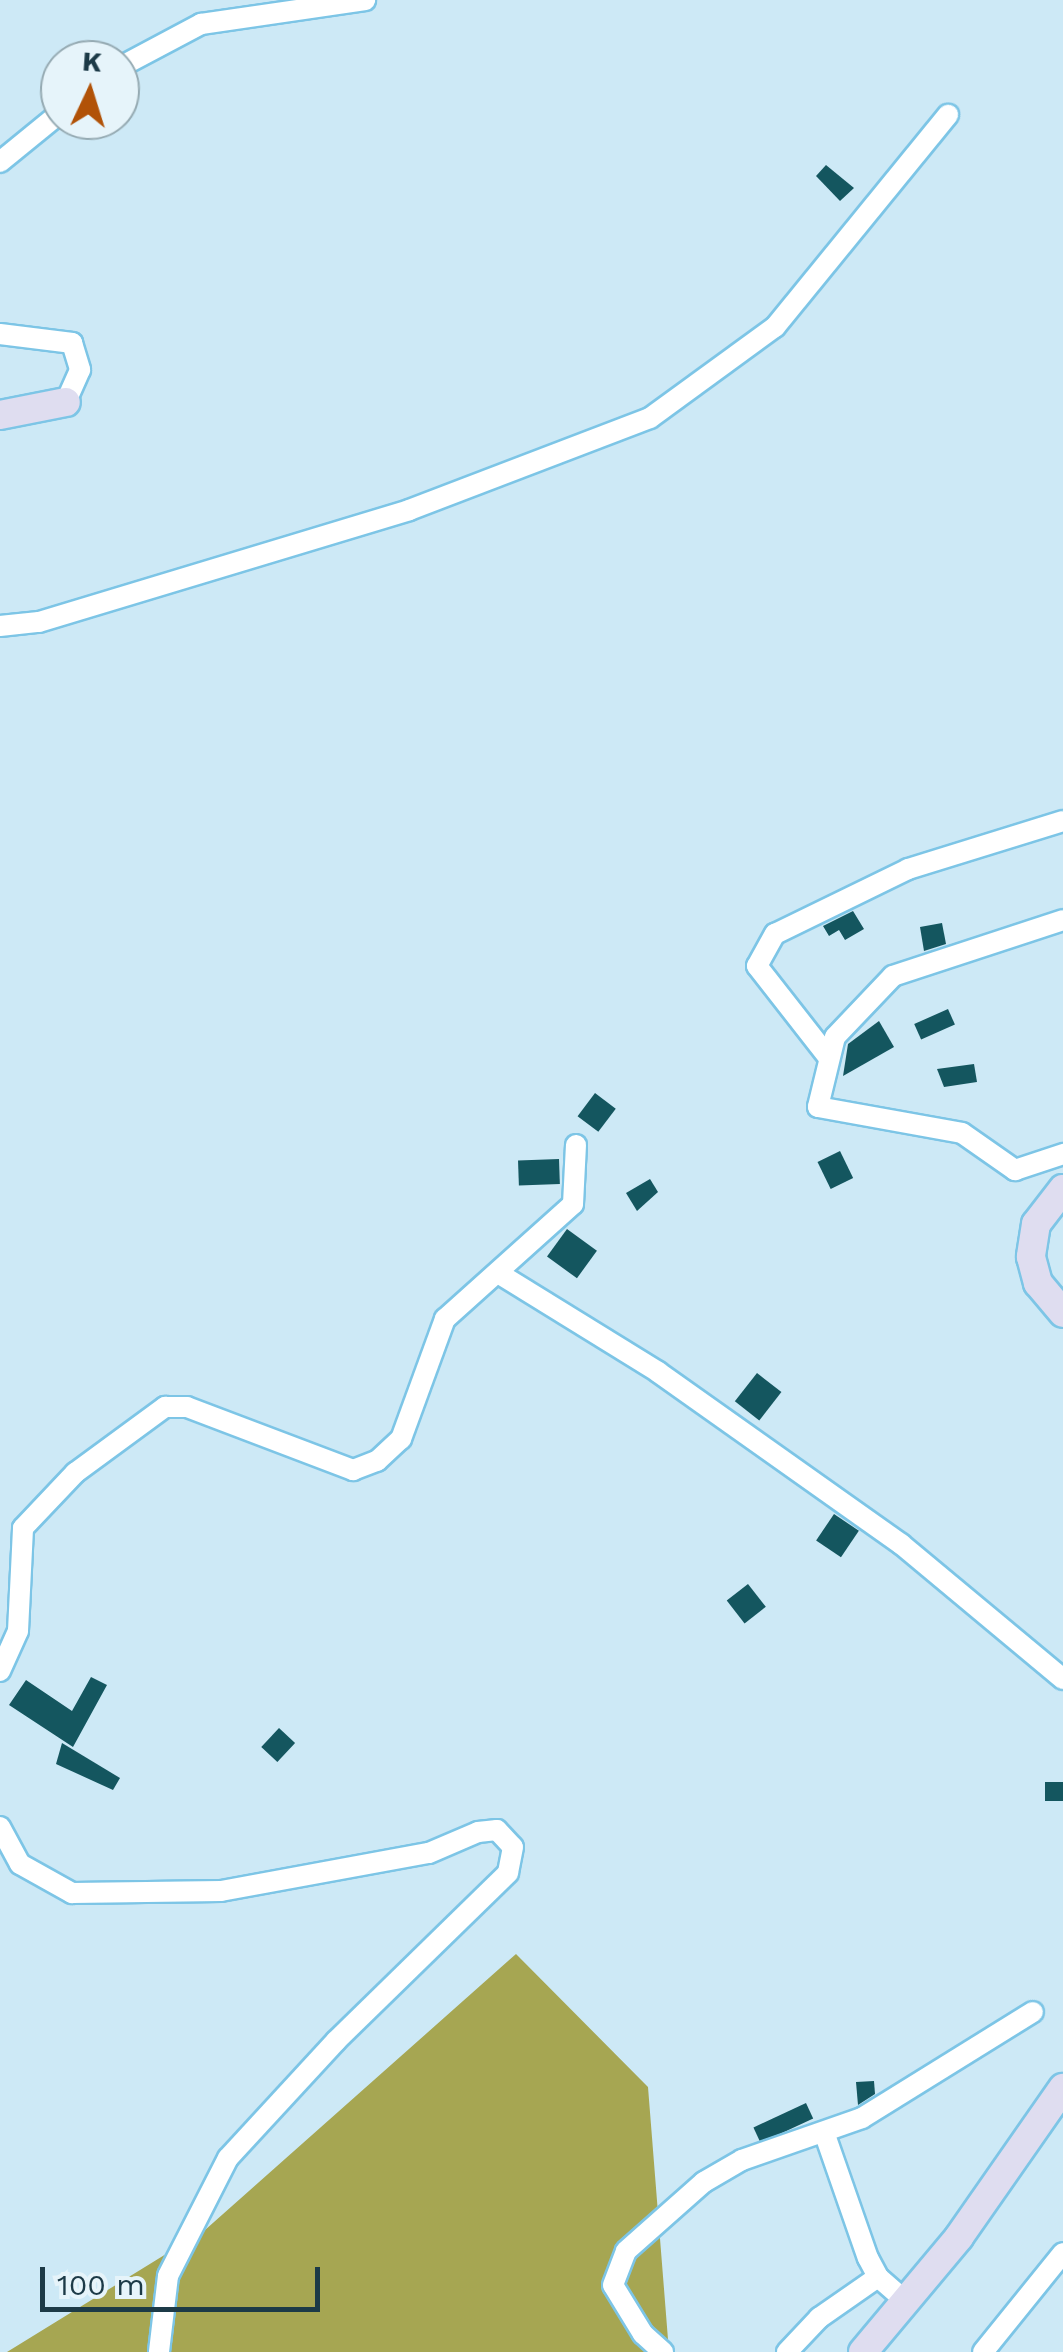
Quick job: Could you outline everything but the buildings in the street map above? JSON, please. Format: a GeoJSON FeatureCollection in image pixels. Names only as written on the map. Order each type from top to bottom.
{"type":"FeatureCollection","features":[{"type":"Feature","properties":{"kind":"main road"},"geometry":{"type":"LineString","coordinates":[[0,415],[66,402]]}},
{"type":"Feature","properties":{"kind":"main road"},"geometry":{"type":"LineString","coordinates":[[1063,1189],[1036,1224],[1031,1257],[1038,1283],[1063,1313]]}},
{"type":"Feature","properties":{"kind":"main road"},"geometry":{"type":"LineString","coordinates":[[1063,1211],[1046,1248],[1063,1287]]}},
{"type":"Feature","properties":{"kind":"main road"},"geometry":{"type":"LineString","coordinates":[[863,2352],[908,2302],[1063,2088]]}},
{"type":"Feature","properties":{"kind":"main road"},"geometry":{"type":"LineString","coordinates":[[884,2352],[1063,2116]]}},
{"type":"Feature","properties":{"kind":"street"},"geometry":{"type":"LineString","coordinates":[[140,57],[202,24],[365,0]]}},
{"type":"Feature","properties":{"kind":"street"},"geometry":{"type":"LineString","coordinates":[[0,626],[38,622],[409,510],[650,418],[775,326],[948,115]]}},
{"type":"Feature","properties":{"kind":"street"},"geometry":{"type":"LineString","coordinates":[[0,162],[40,130]]}},
{"type":"Feature","properties":{"kind":"street"},"geometry":{"type":"LineString","coordinates":[[0,334],[72,343],[80,370],[66,402]]}},
{"type":"Feature","properties":{"kind":"street"},"geometry":{"type":"LineString","coordinates":[[829,1058],[756,966],[775,934],[908,868],[1063,821]]}},
{"type":"Feature","properties":{"kind":"street"},"geometry":{"type":"LineString","coordinates":[[1063,920],[894,976],[852,1013],[829,1058],[818,1106],[962,1133],[1015,1170],[1063,1154]]}},
{"type":"Feature","properties":{"kind":"street"},"geometry":{"type":"LineString","coordinates":[[0,1671],[18,1631],[23,1528],[75,1473],[166,1407],[187,1407],[353,1470],[377,1461],[402,1439],[446,1318],[573,1204],[576,1145]]}},
{"type":"Feature","properties":{"kind":"street"},"geometry":{"type":"LineString","coordinates":[[498,1273],[658,1372],[901,1544],[1063,1679]]}},
{"type":"Feature","properties":{"kind":"street"},"geometry":{"type":"LineString","coordinates":[[0,1827],[20,1864],[72,1894],[221,1892],[428,1853],[478,1832],[496,1830],[512,1847],[508,1873],[336,2041],[228,2158],[168,2276],[159,2352]]}},
{"type":"Feature","properties":{"kind":"street"},"geometry":{"type":"LineString","coordinates":[[663,2352],[643,2334],[612,2285],[626,2251],[716,2175],[862,2118],[1033,2012]]}},
{"type":"Feature","properties":{"kind":"street"},"geometry":{"type":"LineString","coordinates":[[824,2132],[878,2277],[908,2302]]}},
{"type":"Feature","properties":{"kind":"street"},"geometry":{"type":"LineString","coordinates":[[983,2352],[1063,2253]]}},
{"type":"Feature","properties":{"kind":"street"},"geometry":{"type":"LineString","coordinates":[[787,2352],[819,2318],[878,2277]]}},
{"type":"Feature","properties":{"kind":"shaded area"},"geometry":{"type":"Polygon","coordinates":[[[516,1954],[648,2087],[669,2352],[7,2352],[205,2230],[516,1954]]]}}]}
